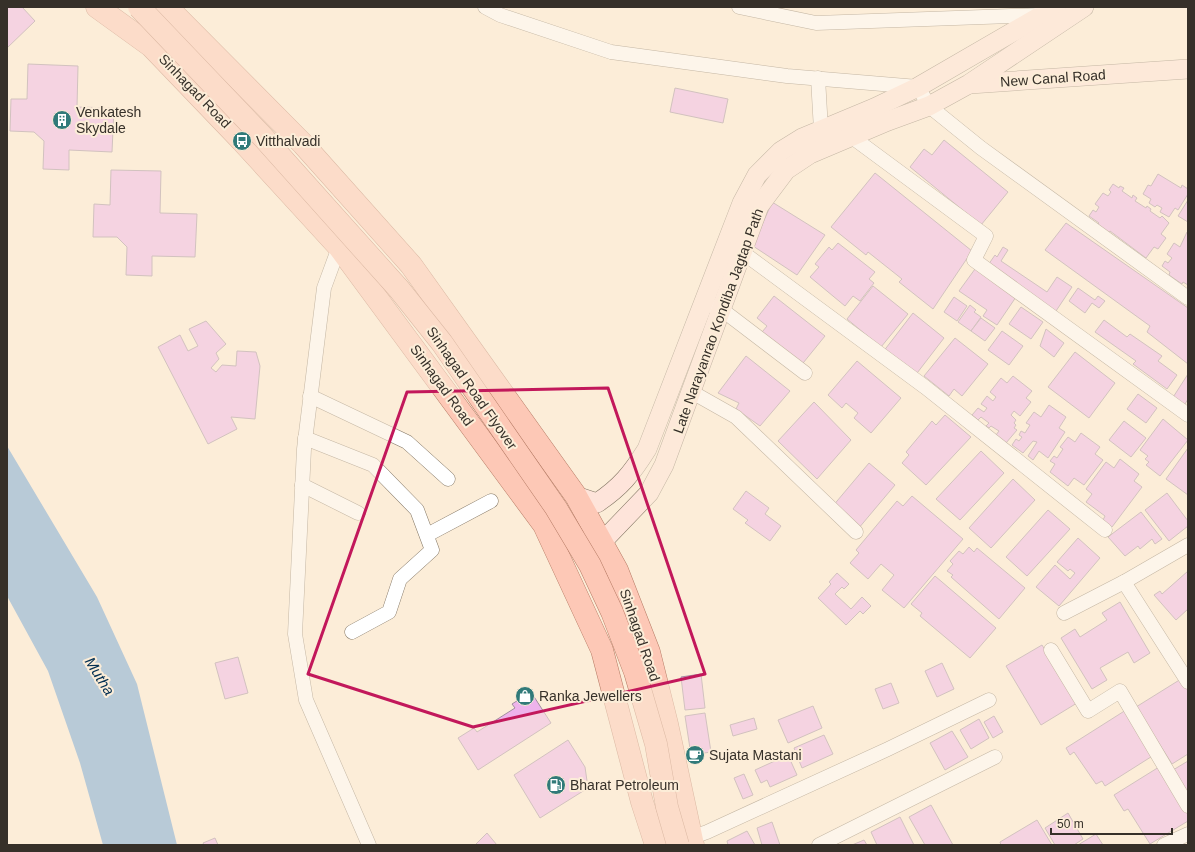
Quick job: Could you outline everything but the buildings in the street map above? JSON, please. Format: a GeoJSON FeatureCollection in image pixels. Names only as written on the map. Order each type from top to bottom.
{"type":"FeatureCollection","features":[{"type":"Feature","properties":{"kind":"main road","name":"Sinhagad Road"},"geometry":{"type":"LineString","coordinates":[[97,7],[151,46],[242,141],[339,247],[544,525],[602,650],[615,693],[642,802],[656,845]]}},
{"type":"Feature","properties":{"kind":"main road"},"geometry":{"type":"LineString","coordinates":[[114,7],[151,46]]}},
{"type":"Feature","properties":{"kind":"main road","name":"Sinhagad Road Flyover"},"geometry":{"type":"LineString","coordinates":[[139,7],[262,136],[399,289],[442,343],[556,508],[590,565],[612,612],[635,672],[656,744],[667,807],[687,843]]}},
{"type":"Feature","properties":{"kind":"main road","name":"Sinhagad Road"},"geometry":{"type":"LineString","coordinates":[[167,7],[303,144],[411,265],[576,496],[617,570],[649,652],[667,724],[687,843]]}},
{"type":"Feature","properties":{"kind":"main road"},"geometry":{"type":"LineString","coordinates":[[602,650],[623,683],[633,711],[668,845]]}},
{"type":"Feature","properties":{"kind":"street"},"geometry":{"type":"LineString","coordinates":[[485,7],[500,15],[611,52],[787,76],[918,87],[929,106],[981,148],[1188,298]]}},
{"type":"Feature","properties":{"kind":"street"},"geometry":{"type":"LineString","coordinates":[[739,7],[816,23],[1050,11]]}},
{"type":"Feature","properties":{"kind":"street","name":"Late Narayanrao Kondiba Jagtap Path"},"geometry":{"type":"LineString","coordinates":[[576,496],[597,503],[614,492],[630,476],[647,449],[712,306],[742,252],[759,206],[786,170],[810,154],[888,121],[929,106],[969,84],[1084,7]]}},
{"type":"Feature","properties":{"kind":"street","name":"Late Narayanrao Kondiba Jagtap Path"},"geometry":{"type":"LineString","coordinates":[[602,542],[649,494],[664,465],[690,391],[712,306],[742,203],[757,175],[781,151],[802,138],[874,108],[918,87],[1050,11]]}},
{"type":"Feature","properties":{"kind":"street","name":"New Canal Road"},"geometry":{"type":"LineString","coordinates":[[918,87],[1188,69]]}},
{"type":"Feature","properties":{"kind":"street"},"geometry":{"type":"LineString","coordinates":[[818,78],[821,130]]}},
{"type":"Feature","properties":{"kind":"street"},"geometry":{"type":"LineString","coordinates":[[852,136],[986,236],[974,260],[1188,415]]}},
{"type":"Feature","properties":{"kind":"street"},"geometry":{"type":"LineString","coordinates":[[339,247],[324,288],[305,438],[295,634],[306,700],[369,845]]}},
{"type":"Feature","properties":{"kind":"street"},"geometry":{"type":"LineString","coordinates":[[742,252],[925,386],[1105,530]]}},
{"type":"Feature","properties":{"kind":"street"},"geometry":{"type":"LineString","coordinates":[[712,306],[805,373]]}},
{"type":"Feature","properties":{"kind":"street"},"geometry":{"type":"LineString","coordinates":[[690,391],[736,417],[856,532]]}},
{"type":"Feature","properties":{"kind":"street"},"geometry":{"type":"LineString","coordinates":[[310,396],[407,442],[448,480]]}},
{"type":"Feature","properties":{"kind":"street"},"geometry":{"type":"LineString","coordinates":[[305,438],[373,465],[417,510],[432,550],[400,579],[389,612],[352,632]]}},
{"type":"Feature","properties":{"kind":"street"},"geometry":{"type":"LineString","coordinates":[[302,485],[358,513]]}},
{"type":"Feature","properties":{"kind":"street"},"geometry":{"type":"LineString","coordinates":[[427,535],[491,501]]}},
{"type":"Feature","properties":{"kind":"street"},"geometry":{"type":"LineString","coordinates":[[544,525],[579,542],[602,542]]}},
{"type":"Feature","properties":{"kind":"street"},"geometry":{"type":"LineString","coordinates":[[1064,613],[1124,582],[1188,545]]}},
{"type":"Feature","properties":{"kind":"street"},"geometry":{"type":"LineString","coordinates":[[1124,582],[1188,682]]}},
{"type":"Feature","properties":{"kind":"street"},"geometry":{"type":"LineString","coordinates":[[1051,650],[1088,712],[1120,691],[1188,806]]}},
{"type":"Feature","properties":{"kind":"street"},"geometry":{"type":"LineString","coordinates":[[687,843],[707,832],[888,749],[989,700]]}},
{"type":"Feature","properties":{"kind":"street"},"geometry":{"type":"LineString","coordinates":[[818,845],[994,757]]}},
{"type":"Feature","properties":{"kind":"street"},"geometry":{"type":"LineString","coordinates":[[1164,845],[1188,834]]}},
{"type":"Feature","properties":{"kind":"highlighted area"},"geometry":{"type":"Polygon","coordinates":[[[608,388],[705,674],[473,727],[308,674],[407,392],[608,388]]]}},
{"type":"Feature","properties":{"kind":"water","name":"Mutha"},"geometry":{"type":"Polygon","coordinates":[[[7,446],[97,597],[137,684],[177,845],[103,845],[80,763],[48,671],[7,596],[7,446]]]}},
{"type":"Feature","properties":{"kind":"place","name":"Venkatesh Skydale"},"geometry":{"type":"Point","coordinates":[62,120]}},
{"type":"Feature","properties":{"kind":"place","name":"Vitthalvadi"},"geometry":{"type":"Point","coordinates":[242,141]}},
{"type":"Feature","properties":{"kind":"place","name":"Ranka Jewellers"},"geometry":{"type":"Point","coordinates":[525,696]}},
{"type":"Feature","properties":{"kind":"place","name":"Sujata Mastani"},"geometry":{"type":"Point","coordinates":[695,755]}},
{"type":"Feature","properties":{"kind":"place","name":"Bharat Petroleum"},"geometry":{"type":"Point","coordinates":[556,785]}}]}
